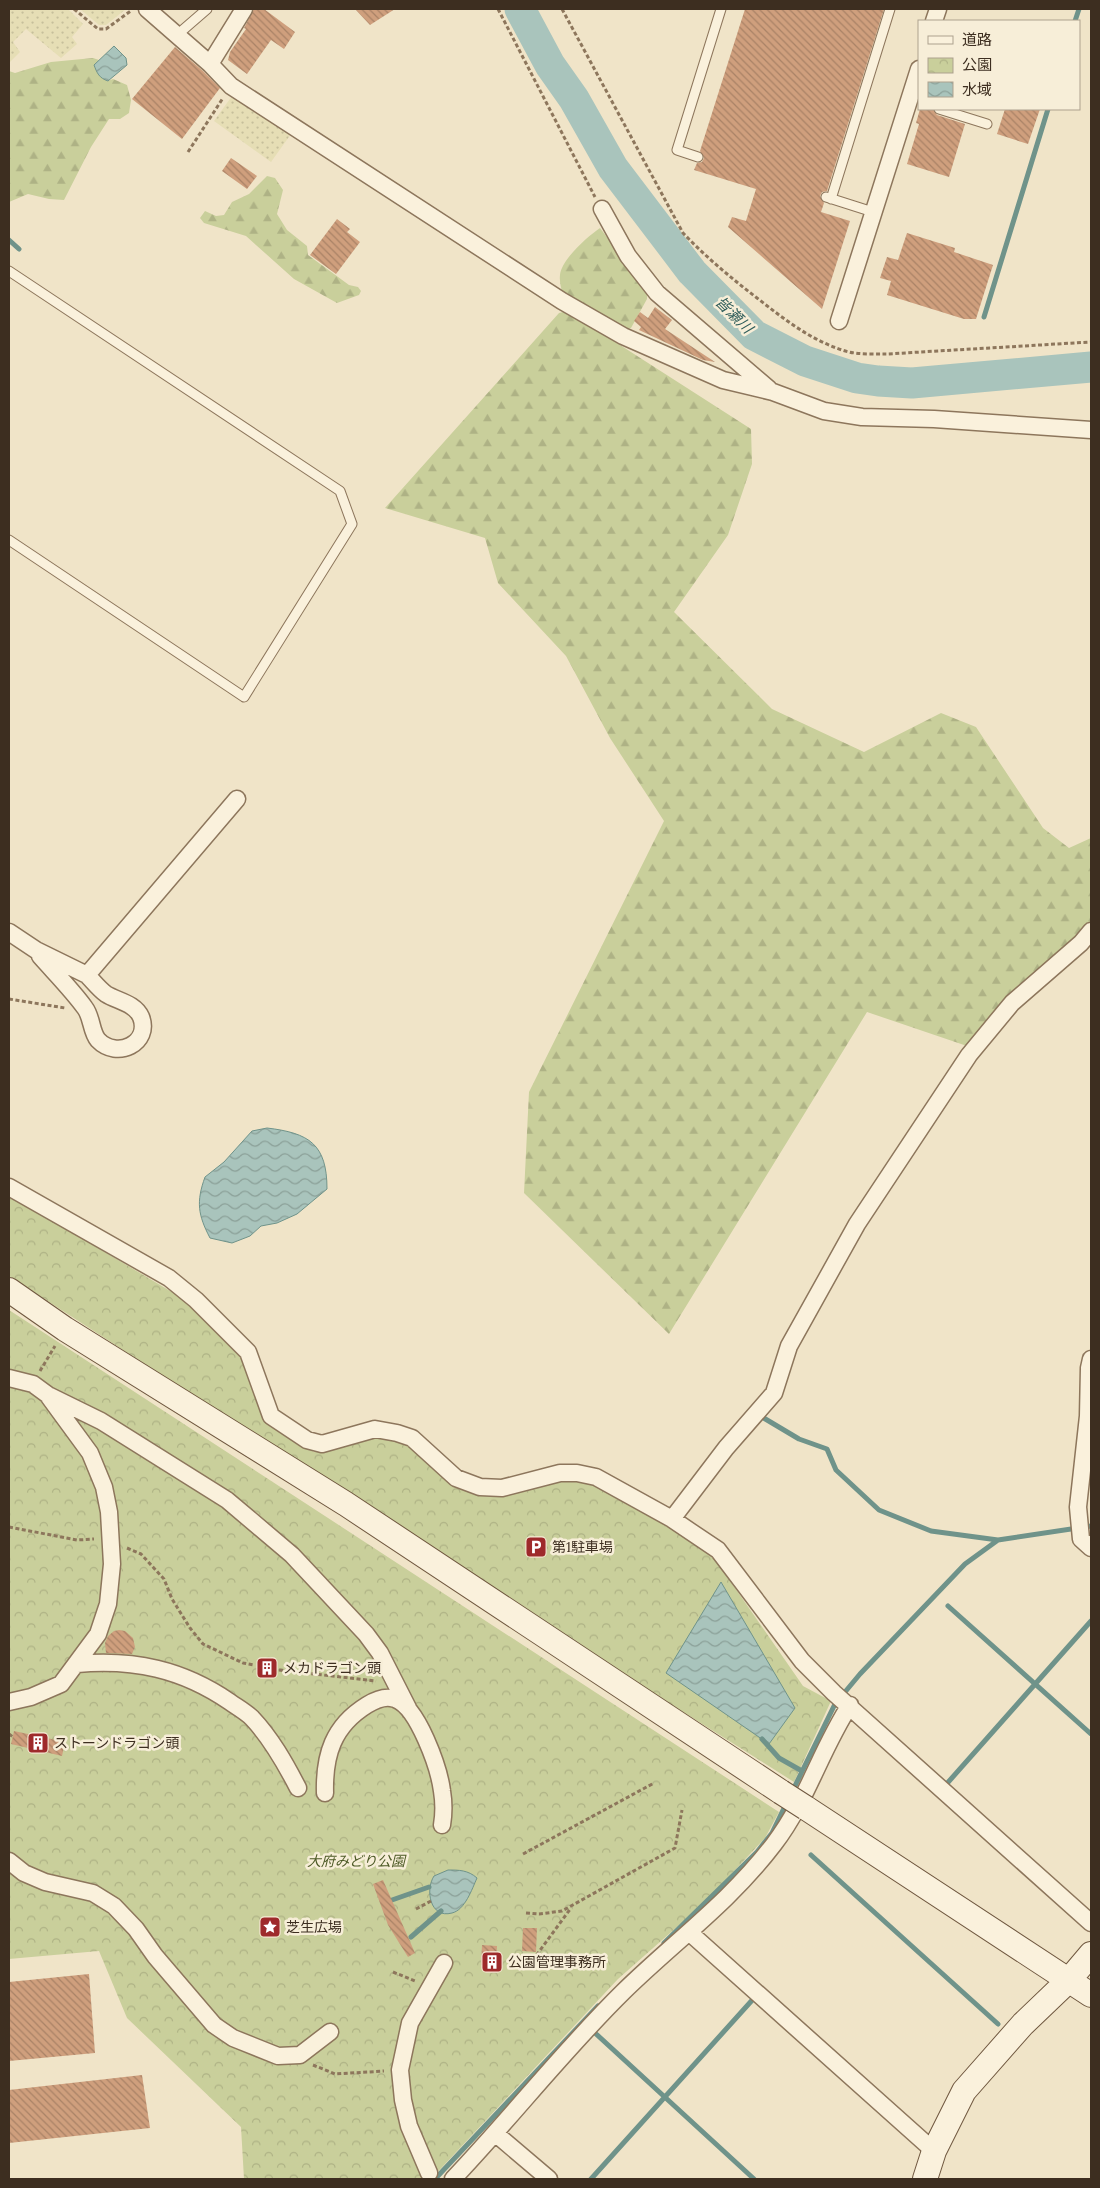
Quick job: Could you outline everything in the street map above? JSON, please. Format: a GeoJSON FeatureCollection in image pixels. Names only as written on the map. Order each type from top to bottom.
{"type":"FeatureCollection","features":[{"type":"Feature","properties":{"kind":"street"},"geometry":{"type":"LineString","coordinates":[[147,9],[210,64],[231,86],[562,301],[623,336],[723,380],[773,392],[824,410],[862,417],[934,419],[1091,430]]}},
{"type":"Feature","properties":{"kind":"street"},"geometry":{"type":"LineString","coordinates":[[210,64],[244,9]]}},
{"type":"Feature","properties":{"kind":"street"},"geometry":{"type":"LineString","coordinates":[[839,321],[873,212],[914,101],[918,75]]}},
{"type":"Feature","properties":{"kind":"street"},"geometry":{"type":"LineString","coordinates":[[602,209],[628,256],[656,293],[773,392]]}},
{"type":"Feature","properties":{"kind":"street"},"geometry":{"type":"LineString","coordinates":[[87,975],[237,799]]}},
{"type":"Feature","properties":{"kind":"street"},"geometry":{"type":"LineString","coordinates":[[672,1519],[726,1448],[774,1393],[790,1346],[857,1224],[969,1055],[1012,1002],[1081,943],[1091,931]]}},
{"type":"Feature","properties":{"kind":"street"},"geometry":{"type":"LineString","coordinates":[[9,932],[36,950],[87,975],[106,993],[135,1008],[141,1018],[142,1032],[134,1045],[121,1050],[112,1048],[98,1039],[87,1010],[36,950]]}},
{"type":"Feature","properties":{"kind":"street"},"geometry":{"type":"LineString","coordinates":[[9,1187],[169,1278],[196,1300],[248,1352],[271,1416],[307,1440],[322,1444],[375,1429],[397,1432],[412,1438],[456,1478],[480,1487],[502,1488],[560,1473],[578,1473],[596,1477],[672,1519],[718,1550],[802,1661],[1091,1923]]}},
{"type":"Feature","properties":{"kind":"street"},"geometry":{"type":"LineString","coordinates":[[9,1290],[65,1329],[346,1504],[1091,1995]]}},
{"type":"Feature","properties":{"kind":"street"},"geometry":{"type":"LineString","coordinates":[[1086,1544],[1083,1510],[1089,1416],[1088,1368],[1091,1359]]}},
{"type":"Feature","properties":{"kind":"street"},"geometry":{"type":"LineString","coordinates":[[9,1378],[32,1384],[48,1395],[101,1421],[226,1500],[292,1555],[351,1616],[380,1653],[431,1752],[442,1789],[444,1810],[442,1825]]}},
{"type":"Feature","properties":{"kind":"street"},"geometry":{"type":"LineString","coordinates":[[9,1702],[31,1697],[61,1684],[98,1634],[108,1604],[112,1564],[104,1487],[90,1453],[48,1395]]}},
{"type":"Feature","properties":{"kind":"street"},"geometry":{"type":"LineString","coordinates":[[77,1664],[102,1662],[142,1664],[182,1675],[217,1693],[250,1716],[268,1737],[298,1788]]}},
{"type":"Feature","properties":{"kind":"street"},"geometry":{"type":"LineString","coordinates":[[326,1792],[325,1776],[333,1742],[338,1730],[351,1716],[374,1701],[388,1697],[397,1699],[408,1708]]}},
{"type":"Feature","properties":{"kind":"street"},"geometry":{"type":"LineString","coordinates":[[453,2179],[496,2134],[566,2053],[623,1992],[690,1933],[755,1869],[776,1841],[809,1788],[834,1729],[843,1700]]}},
{"type":"Feature","properties":{"kind":"street"},"geometry":{"type":"LineString","coordinates":[[9,1861],[24,1873],[45,1882],[93,1893],[114,1906],[136,1929],[155,1956],[214,2025],[233,2038],[278,2056],[300,2055],[330,2032]]}},
{"type":"Feature","properties":{"kind":"street"},"geometry":{"type":"LineString","coordinates":[[690,1933],[934,2151]]}},
{"type":"Feature","properties":{"kind":"street"},"geometry":{"type":"LineString","coordinates":[[925,2179],[934,2151],[964,2091],[1023,2024],[1069,1980],[1091,1954]]}},
{"type":"Feature","properties":{"kind":"street"},"geometry":{"type":"LineString","coordinates":[[429,2173],[409,2126],[403,2100],[400,2070],[410,2023],[444,1963]]}},
{"type":"Feature","properties":{"kind":"street"},"geometry":{"type":"LineString","coordinates":[[496,2134],[549,2179]]}},
{"type":"Feature","properties":{"kind":"lane"},"geometry":{"type":"LineString","coordinates":[[177,35],[207,9]]}},
{"type":"Feature","properties":{"kind":"lane"},"geometry":{"type":"LineString","coordinates":[[698,157],[677,150],[721,9]]}},
{"type":"Feature","properties":{"kind":"lane"},"geometry":{"type":"LineString","coordinates":[[873,212],[828,198],[890,9]]}},
{"type":"Feature","properties":{"kind":"lane"},"geometry":{"type":"LineString","coordinates":[[942,110],[987,124]]}},
{"type":"Feature","properties":{"kind":"lane"},"geometry":{"type":"LineString","coordinates":[[9,271],[340,491],[352,524],[244,697],[9,540]]}},
{"type":"Feature","properties":{"kind":"path"},"geometry":{"type":"LineString","coordinates":[[74,9],[98,28],[106,29],[134,9]]}},
{"type":"Feature","properties":{"kind":"path"},"geometry":{"type":"LineString","coordinates":[[498,9],[602,209]]}},
{"type":"Feature","properties":{"kind":"path"},"geometry":{"type":"LineString","coordinates":[[562,9],[683,233],[712,262],[794,328],[843,351],[867,354],[1091,342]]}},
{"type":"Feature","properties":{"kind":"path"},"geometry":{"type":"LineString","coordinates":[[188,152],[231,86]]}},
{"type":"Feature","properties":{"kind":"path"},"geometry":{"type":"LineString","coordinates":[[9,999],[87,1010]]}},
{"type":"Feature","properties":{"kind":"path"},"geometry":{"type":"LineString","coordinates":[[32,1384],[65,1329]]}},
{"type":"Feature","properties":{"kind":"path"},"geometry":{"type":"LineString","coordinates":[[9,1527],[77,1540],[109,1540],[141,1554],[164,1579],[172,1599],[190,1628],[203,1644],[243,1663],[254,1665]]}},
{"type":"Feature","properties":{"kind":"path"},"geometry":{"type":"LineString","coordinates":[[280,1670],[396,1683]]}},
{"type":"Feature","properties":{"kind":"path"},"geometry":{"type":"LineString","coordinates":[[9,1734],[13,1737]]}},
{"type":"Feature","properties":{"kind":"path"},"geometry":{"type":"LineString","coordinates":[[523,1854],[654,1783]]}},
{"type":"Feature","properties":{"kind":"path"},"geometry":{"type":"LineString","coordinates":[[526,1913],[539,1914],[562,1911],[675,1848],[682,1810]]}},
{"type":"Feature","properties":{"kind":"path"},"geometry":{"type":"LineString","coordinates":[[416,1909],[431,1901]]}},
{"type":"Feature","properties":{"kind":"path"},"geometry":{"type":"LineString","coordinates":[[526,1961],[533,1960],[572,1906]]}},
{"type":"Feature","properties":{"kind":"path"},"geometry":{"type":"LineString","coordinates":[[392,1972],[413,1981],[433,1982]]}},
{"type":"Feature","properties":{"kind":"path"},"geometry":{"type":"LineString","coordinates":[[300,2055],[316,2067],[335,2074],[400,2070]]}},
{"type":"Feature","properties":{"kind":"shaded area"},"geometry":{"type":"Polygon","coordinates":[[[9,9],[68,9],[83,24],[72,37],[77,44],[61,58],[26,29],[13,42],[20,52],[9,63],[9,9]]]}},
{"type":"Feature","properties":{"kind":"shaded area"},"geometry":{"type":"Polygon","coordinates":[[[80,9],[126,9],[106,25],[99,25],[80,9]]]}},
{"type":"Feature","properties":{"kind":"shaded area"},"geometry":{"type":"Polygon","coordinates":[[[232,96],[291,134],[271,162],[214,121],[232,96]]]}},
{"type":"Feature","properties":{"kind":"green space"},"geometry":{"type":"Polygon","coordinates":[[[93,58],[99,60],[94,65],[108,81],[113,79],[127,85],[131,100],[129,113],[120,119],[109,119],[91,147],[64,200],[28,194],[9,202],[9,71],[15,73],[51,62],[93,58]]]}},
{"type":"Feature","properties":{"kind":"green space"},"geometry":{"type":"Polygon","coordinates":[[[267,176],[275,178],[283,190],[277,214],[287,230],[307,246],[308,255],[349,285],[358,287],[361,291],[359,295],[337,303],[294,279],[246,236],[204,223],[200,218],[205,211],[216,216],[224,215],[232,202],[249,194],[267,176]]]}},
{"type":"Feature","properties":{"kind":"green space"},"geometry":{"type":"Polygon","coordinates":[[[600,228],[647,290],[647,299],[631,328],[626,329],[564,299],[560,275],[565,262],[576,249],[600,228]]]}},
{"type":"Feature","properties":{"kind":"green space"},"geometry":{"type":"Polygon","coordinates":[[[567,311],[751,429],[752,464],[728,535],[674,612],[772,709],[864,752],[941,713],[976,727],[1043,828],[1069,848],[1091,838],[1091,921],[967,1046],[867,1012],[669,1334],[524,1193],[529,1092],[664,821],[610,738],[566,656],[498,583],[485,538],[385,508],[559,313],[567,311]]]}},
{"type":"Feature","properties":{"kind":"green space"},"geometry":{"type":"Polygon","coordinates":[[[9,1195],[192,1304],[241,1356],[266,1420],[314,1452],[378,1434],[411,1443],[454,1483],[563,1480],[590,1482],[701,1545],[715,1559],[803,1686],[831,1701],[794,1782],[604,1662],[9,1276],[9,1195]]]}},
{"type":"Feature","properties":{"kind":"green space","name":"大府みどり公園"},"geometry":{"type":"Polygon","coordinates":[[[9,1310],[779,1812],[765,1838],[722,1884],[618,1979],[431,2179],[244,2179],[241,2127],[127,2018],[99,1951],[9,1959],[9,1310]]]}},
{"type":"Feature","properties":{"kind":"water"},"geometry":{"type":"Polygon","coordinates":[[[114,46],[126,58],[127,65],[108,81],[99,75],[94,65],[114,46]]]}},
{"type":"Feature","properties":{"kind":"water"},"geometry":{"type":"Polygon","coordinates":[[[267,1128],[294,1133],[313,1144],[324,1161],[327,1189],[297,1214],[277,1223],[261,1226],[250,1236],[232,1243],[210,1238],[203,1222],[199,1201],[205,1177],[224,1162],[252,1131],[267,1128]]]}},
{"type":"Feature","properties":{"kind":"water"},"geometry":{"type":"Polygon","coordinates":[[[721,1582],[795,1708],[769,1744],[666,1673],[721,1582]]]}},
{"type":"Feature","properties":{"kind":"water"},"geometry":{"type":"Polygon","coordinates":[[[448,1870],[460,1870],[477,1878],[461,1908],[452,1913],[445,1914],[434,1908],[431,1902],[430,1889],[434,1876],[448,1870]]]}},
{"type":"Feature","properties":{"kind":"building"},"geometry":{"type":"Polygon","coordinates":[[[254,9],[264,9],[295,32],[284,49],[271,40],[247,74],[228,60],[230,52],[246,29],[244,28],[254,9]]]}},
{"type":"Feature","properties":{"kind":"building"},"geometry":{"type":"Polygon","coordinates":[[[355,9],[395,9],[370,25],[355,9]]]}},
{"type":"Feature","properties":{"kind":"building"},"geometry":{"type":"Polygon","coordinates":[[[745,9],[884,9],[827,191],[822,192],[820,196],[824,203],[821,212],[850,221],[822,309],[728,227],[732,217],[746,221],[756,189],[694,170],[697,163],[702,162],[704,158],[700,151],[745,9]]]}},
{"type":"Feature","properties":{"kind":"building"},"geometry":{"type":"Polygon","coordinates":[[[175,47],[220,88],[182,139],[132,99],[175,47]]]}},
{"type":"Feature","properties":{"kind":"building"},"geometry":{"type":"Polygon","coordinates":[[[920,110],[934,110],[937,115],[965,124],[949,177],[907,164],[919,124],[916,123],[920,110]]]}},
{"type":"Feature","properties":{"kind":"building"},"geometry":{"type":"Polygon","coordinates":[[[1005,110],[1040,110],[1028,144],[997,134],[1005,110]]]}},
{"type":"Feature","properties":{"kind":"building"},"geometry":{"type":"Polygon","coordinates":[[[231,158],[257,176],[247,189],[222,171],[231,158]]]}},
{"type":"Feature","properties":{"kind":"building"},"geometry":{"type":"Polygon","coordinates":[[[337,219],[350,229],[347,232],[360,242],[336,274],[310,255],[337,219]]]}},
{"type":"Feature","properties":{"kind":"building"},"geometry":{"type":"Polygon","coordinates":[[[907,233],[955,248],[954,252],[993,265],[976,319],[964,319],[887,295],[891,281],[880,278],[887,257],[898,260],[907,233]]]}},
{"type":"Feature","properties":{"kind":"building"},"geometry":{"type":"Polygon","coordinates":[[[655,307],[672,320],[665,329],[715,362],[703,360],[639,330],[641,327],[634,321],[640,312],[648,318],[655,307]]]}},
{"type":"Feature","properties":{"kind":"building"},"geometry":{"type":"Polygon","coordinates":[[[114,1631],[125,1631],[133,1638],[135,1647],[132,1654],[106,1653],[105,1643],[108,1636],[114,1631]]]}},
{"type":"Feature","properties":{"kind":"building","name":"ストーンドラゴン頭"},"geometry":{"type":"Polygon","coordinates":[[[14,1731],[65,1742],[62,1756],[11,1744],[14,1731]]]}},
{"type":"Feature","properties":{"kind":"building"},"geometry":{"type":"Polygon","coordinates":[[[383,1880],[415,1953],[408,1957],[388,1925],[373,1884],[383,1880]]]}},
{"type":"Feature","properties":{"kind":"building"},"geometry":{"type":"Polygon","coordinates":[[[523,1928],[537,1928],[536,1952],[522,1951],[523,1928]]]}},
{"type":"Feature","properties":{"kind":"building"},"geometry":{"type":"Polygon","coordinates":[[[482,1945],[497,1946],[496,1965],[481,1965],[482,1945]]]}},
{"type":"Feature","properties":{"kind":"building"},"geometry":{"type":"Polygon","coordinates":[[[89,1974],[95,2053],[9,2061],[9,1982],[89,1974]]]}},
{"type":"Feature","properties":{"kind":"building"},"geometry":{"type":"Polygon","coordinates":[[[142,2075],[150,2128],[9,2143],[9,2090],[142,2075]]]}},
{"type":"Feature","properties":{"kind":"waterway","name":"皆瀬川"},"geometry":{"type":"LineString","coordinates":[[520,9],[550,65],[574,99],[613,168],[692,272],[754,335],[805,361],[857,378],[878,381],[912,383],[1091,367]]}},
{"type":"Feature","properties":{"kind":"waterway"},"geometry":{"type":"LineString","coordinates":[[1075,20],[1079,9]]}},
{"type":"Feature","properties":{"kind":"waterway"},"geometry":{"type":"LineString","coordinates":[[984,317],[1048,110]]}},
{"type":"Feature","properties":{"kind":"waterway"},"geometry":{"type":"LineString","coordinates":[[9,240],[19,249]]}},
{"type":"Feature","properties":{"kind":"waterway"},"geometry":{"type":"LineString","coordinates":[[762,1417],[799,1439],[827,1449],[836,1470],[879,1510],[931,1531],[998,1540]]}},
{"type":"Feature","properties":{"kind":"waterway"},"geometry":{"type":"LineString","coordinates":[[792,1792],[835,1704],[860,1674],[965,1564],[998,1540],[1091,1526]]}},
{"type":"Feature","properties":{"kind":"waterway"},"geometry":{"type":"LineString","coordinates":[[948,1606],[1091,1734]]}},
{"type":"Feature","properties":{"kind":"waterway"},"geometry":{"type":"LineString","coordinates":[[943,1788],[1091,1621]]}},
{"type":"Feature","properties":{"kind":"waterway"},"geometry":{"type":"LineString","coordinates":[[762,1739],[779,1758],[802,1771]]}},
{"type":"Feature","properties":{"kind":"waterway"},"geometry":{"type":"LineString","coordinates":[[664,1943],[757,1852],[772,1833],[787,1802]]}},
{"type":"Feature","properties":{"kind":"waterway"},"geometry":{"type":"LineString","coordinates":[[811,1855],[998,2024]]}},
{"type":"Feature","properties":{"kind":"waterway"},"geometry":{"type":"LineString","coordinates":[[392,1900],[429,1887]]}},
{"type":"Feature","properties":{"kind":"waterway"},"geometry":{"type":"LineString","coordinates":[[411,1937],[441,1911]]}},
{"type":"Feature","properties":{"kind":"waterway"},"geometry":{"type":"LineString","coordinates":[[591,2179],[755,1997]]}},
{"type":"Feature","properties":{"kind":"waterway"},"geometry":{"type":"LineString","coordinates":[[435,2179],[598,2006]]}},
{"type":"Feature","properties":{"kind":"waterway"},"geometry":{"type":"LineString","coordinates":[[595,2033],[754,2179]]}},
{"type":"Feature","properties":{"kind":"place","name":"第1駐車場"},"geometry":{"type":"Point","coordinates":[536,1547]}},
{"type":"Feature","properties":{"kind":"place","name":"メカドラゴン頭"},"geometry":{"type":"Point","coordinates":[267,1668]}},
{"type":"Feature","properties":{"kind":"place","name":"ストーンドラゴン頭"},"geometry":{"type":"Point","coordinates":[38,1743]}},
{"type":"Feature","properties":{"kind":"place","name":"芝生広場"},"geometry":{"type":"Point","coordinates":[270,1927]}},
{"type":"Feature","properties":{"kind":"place","name":"公園管理事務所"},"geometry":{"type":"Point","coordinates":[492,1962]}}]}
